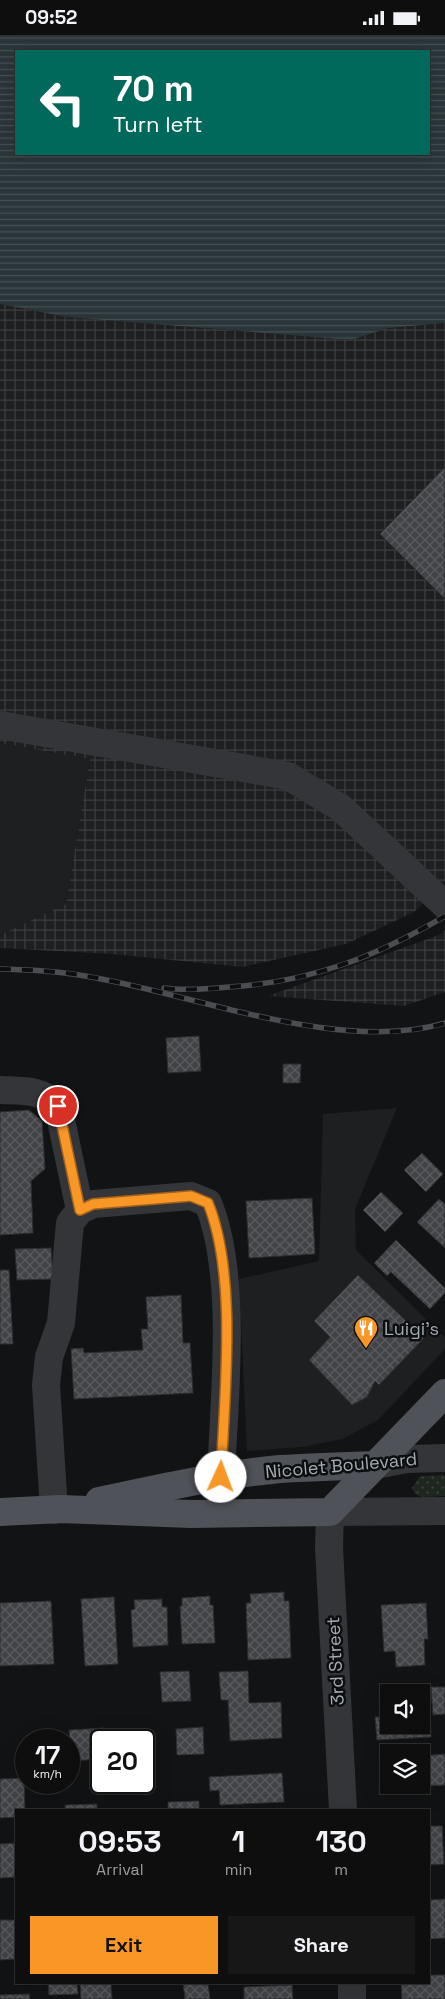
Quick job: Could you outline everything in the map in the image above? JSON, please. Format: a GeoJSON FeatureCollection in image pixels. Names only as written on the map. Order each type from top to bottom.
{"type":"FeatureCollection","features":[{"type":"Feature","properties":{"kind":"main road"},"geometry":{"type":"LineString","coordinates":[[330,1512],[445,1393]]}},
{"type":"Feature","properties":{"kind":"main road","name":"Nicolet Boulevard"},"geometry":{"type":"LineString","coordinates":[[57,1509],[181,1483],[221,1477],[279,1469],[375,1465]]}},
{"type":"Feature","properties":{"kind":"main road","name":"Nicolet Boulevard"},"geometry":{"type":"LineString","coordinates":[[0,1512],[57,1509],[192,1514],[330,1512]]}},
{"type":"Feature","properties":{"kind":"street"},"geometry":{"type":"LineString","coordinates":[[0,725],[288,776],[341,808],[445,905]]}},
{"type":"Feature","properties":{"kind":"street"},"geometry":{"type":"LineString","coordinates":[[0,1090],[33,1091],[50,1097],[58,1106],[80,1210]]}},
{"type":"Feature","properties":{"kind":"street"},"geometry":{"type":"LineString","coordinates":[[57,1509],[46,1385],[49,1357],[61,1323],[70,1223],[80,1210],[93,1204],[191,1196],[208,1203],[216,1224],[224,1275],[226,1354],[221,1477]]}},
{"type":"Feature","properties":{"kind":"street","name":"Nicolet Boulevard"},"geometry":{"type":"LineString","coordinates":[[375,1465],[407,1459],[445,1458]]}},
{"type":"Feature","properties":{"kind":"street","name":"Nicolet Boulevard"},"geometry":{"type":"LineString","coordinates":[[330,1512],[445,1511]]}},
{"type":"Feature","properties":{"kind":"street","name":"3rd Street"},"geometry":{"type":"LineString","coordinates":[[330,1512],[329,1548],[343,1809]]}},
{"type":"Feature","properties":{"kind":"street"},"geometry":{"type":"LineString","coordinates":[[352,1984],[352,1999]]}},
{"type":"Feature","properties":{"kind":"shaded area"},"geometry":{"type":"Polygon","coordinates":[[[0,35],[445,35],[445,323],[389,328],[351,340],[66,317],[0,304],[0,35]]]}},
{"type":"Feature","properties":{"kind":"shaded area"},"geometry":{"type":"Polygon","coordinates":[[[0,304],[66,317],[351,340],[389,328],[445,323],[445,882],[414,912],[346,944],[242,967],[112,954],[0,948],[0,935],[66,904],[90,759],[0,743],[0,304]]]}},
{"type":"Feature","properties":{"kind":"shaded area"},"geometry":{"type":"Polygon","coordinates":[[[0,743],[90,759],[66,904],[0,935],[0,743]]]}},
{"type":"Feature","properties":{"kind":"shaded area"},"geometry":{"type":"Polygon","coordinates":[[[445,930],[445,992],[404,1006],[268,996],[439,935],[445,930]]]}},
{"type":"Feature","properties":{"kind":"shaded area"},"geometry":{"type":"Polygon","coordinates":[[[397,1108],[355,1209],[356,1250],[445,1338],[445,1349],[378,1420],[342,1439],[302,1447],[247,1451],[239,1279],[319,1261],[323,1114],[397,1108]]]}},
{"type":"Feature","properties":{"kind":"shaded area"},"geometry":{"type":"Polygon","coordinates":[[[445,1475],[445,1496],[422,1497],[415,1494],[412,1488],[420,1476],[445,1475]]]}},
{"type":"Feature","properties":{"kind":"building"},"geometry":{"type":"Polygon","coordinates":[[[445,467],[445,599],[380,534],[445,467]]]}},
{"type":"Feature","properties":{"kind":"building"},"geometry":{"type":"Polygon","coordinates":[[[199,1036],[201,1071],[168,1073],[166,1038],[199,1036]]]}},
{"type":"Feature","properties":{"kind":"building"},"geometry":{"type":"Polygon","coordinates":[[[283,1064],[301,1064],[300,1083],[283,1083],[283,1064]]]}},
{"type":"Feature","properties":{"kind":"building"},"geometry":{"type":"Polygon","coordinates":[[[29,1110],[42,1121],[45,1169],[31,1181],[33,1233],[0,1235],[0,1112],[29,1110]]]}},
{"type":"Feature","properties":{"kind":"building"},"geometry":{"type":"Polygon","coordinates":[[[422,1153],[443,1174],[426,1192],[404,1170],[422,1153]]]}},
{"type":"Feature","properties":{"kind":"building"},"geometry":{"type":"Polygon","coordinates":[[[381,1192],[403,1213],[385,1232],[363,1210],[381,1192]]]}},
{"type":"Feature","properties":{"kind":"building"},"geometry":{"type":"Polygon","coordinates":[[[312,1198],[315,1254],[249,1258],[246,1201],[312,1198]]]}},
{"type":"Feature","properties":{"kind":"building"},"geometry":{"type":"Polygon","coordinates":[[[439,1199],[445,1204],[445,1248],[417,1222],[439,1199]]]}},
{"type":"Feature","properties":{"kind":"building"},"geometry":{"type":"Polygon","coordinates":[[[396,1240],[445,1288],[445,1293],[430,1309],[391,1272],[387,1276],[374,1263],[396,1240]]]}},
{"type":"Feature","properties":{"kind":"building"},"geometry":{"type":"Polygon","coordinates":[[[51,1248],[53,1279],[17,1280],[15,1249],[51,1248]]]}},
{"type":"Feature","properties":{"kind":"building"},"geometry":{"type":"Polygon","coordinates":[[[0,1270],[9,1270],[13,1344],[0,1344],[0,1270]]]}},
{"type":"Feature","properties":{"kind":"building","name":"Luigi's"},"geometry":{"type":"Polygon","coordinates":[[[358,1275],[424,1338],[379,1385],[375,1381],[367,1397],[352,1405],[309,1360],[330,1337],[314,1321],[358,1275]]]}},
{"type":"Feature","properties":{"kind":"building"},"geometry":{"type":"Polygon","coordinates":[[[181,1295],[183,1343],[190,1343],[193,1393],[74,1399],[71,1349],[83,1348],[84,1353],[143,1350],[141,1329],[148,1329],[146,1297],[181,1295]]]}},
{"type":"Feature","properties":{"kind":"building"},"geometry":{"type":"Polygon","coordinates":[[[284,1592],[284,1601],[289,1601],[291,1658],[248,1660],[246,1603],[251,1603],[250,1594],[284,1592]]]}},
{"type":"Feature","properties":{"kind":"building"},"geometry":{"type":"Polygon","coordinates":[[[210,1596],[210,1605],[213,1605],[215,1643],[182,1644],[180,1606],[182,1606],[182,1598],[210,1596]]]}},
{"type":"Feature","properties":{"kind":"building"},"geometry":{"type":"Polygon","coordinates":[[[114,1597],[118,1664],[85,1666],[81,1599],[114,1597]]]}},
{"type":"Feature","properties":{"kind":"building"},"geometry":{"type":"Polygon","coordinates":[[[162,1599],[162,1607],[167,1607],[168,1645],[133,1647],[131,1610],[135,1609],[134,1600],[162,1599]]]}},
{"type":"Feature","properties":{"kind":"building"},"geometry":{"type":"Polygon","coordinates":[[[51,1601],[54,1664],[0,1666],[0,1603],[51,1601]]]}},
{"type":"Feature","properties":{"kind":"building"},"geometry":{"type":"Polygon","coordinates":[[[426,1603],[428,1639],[424,1639],[425,1665],[396,1667],[395,1651],[384,1652],[381,1605],[426,1603]]]}},
{"type":"Feature","properties":{"kind":"building"},"geometry":{"type":"Polygon","coordinates":[[[189,1671],[191,1701],[162,1702],[160,1672],[189,1671]]]}},
{"type":"Feature","properties":{"kind":"building"},"geometry":{"type":"Polygon","coordinates":[[[248,1671],[249,1703],[281,1702],[282,1738],[230,1741],[228,1700],[221,1700],[219,1672],[248,1671]]]}},
{"type":"Feature","properties":{"kind":"building"},"geometry":{"type":"Polygon","coordinates":[[[431,1687],[445,1687],[445,1714],[433,1715],[431,1687]]]}},
{"type":"Feature","properties":{"kind":"building"},"geometry":{"type":"Polygon","coordinates":[[[430,1714],[431,1737],[377,1740],[375,1717],[380,1717],[380,1734],[430,1734],[430,1714]]]}},
{"type":"Feature","properties":{"kind":"building"},"geometry":{"type":"Polygon","coordinates":[[[203,1727],[204,1754],[177,1755],[176,1729],[203,1727]]]}},
{"type":"Feature","properties":{"kind":"building"},"geometry":{"type":"Polygon","coordinates":[[[104,1728],[90,1729],[90,1760],[80,1760],[80,1729],[104,1728]]]}},
{"type":"Feature","properties":{"kind":"building"},"geometry":{"type":"Polygon","coordinates":[[[445,1754],[445,1785],[430,1786],[430,1755],[445,1754]]]}},
{"type":"Feature","properties":{"kind":"building"},"geometry":{"type":"Polygon","coordinates":[[[282,1773],[284,1802],[220,1805],[219,1790],[210,1791],[209,1777],[282,1773]]]}},
{"type":"Feature","properties":{"kind":"building"},"geometry":{"type":"Polygon","coordinates":[[[15,1778],[15,1794],[24,1794],[25,1809],[15,1809],[15,1817],[0,1818],[0,1779],[15,1778]]]}},
{"type":"Feature","properties":{"kind":"building"},"geometry":{"type":"Polygon","coordinates":[[[199,1801],[199,1809],[168,1809],[168,1802],[199,1801]]]}},
{"type":"Feature","properties":{"kind":"building"},"geometry":{"type":"Polygon","coordinates":[[[97,1804],[97,1809],[65,1809],[65,1805],[97,1804]]]}},
{"type":"Feature","properties":{"kind":"building"},"geometry":{"type":"Polygon","coordinates":[[[430,1826],[442,1826],[444,1864],[430,1865],[430,1826]]]}},
{"type":"Feature","properties":{"kind":"building"},"geometry":{"type":"Polygon","coordinates":[[[15,1843],[15,1877],[0,1878],[0,1844],[15,1843]]]}},
{"type":"Feature","properties":{"kind":"building"},"geometry":{"type":"Polygon","coordinates":[[[445,1899],[445,1938],[430,1939],[430,1900],[445,1899]]]}},
{"type":"Feature","properties":{"kind":"building"},"geometry":{"type":"Polygon","coordinates":[[[0,1920],[15,1920],[15,1959],[0,1960],[0,1920]]]}},
{"type":"Feature","properties":{"kind":"building"},"geometry":{"type":"Polygon","coordinates":[[[430,1975],[445,1975],[445,1999],[402,1999],[401,1984],[430,1984],[430,1975]]]}},
{"type":"Feature","properties":{"kind":"building"},"geometry":{"type":"Polygon","coordinates":[[[48,1984],[77,1984],[78,1994],[49,1995],[48,1984]]]}},
{"type":"Feature","properties":{"kind":"building"},"geometry":{"type":"Polygon","coordinates":[[[80,1984],[111,1984],[112,1999],[81,1999],[80,1984]]]}},
{"type":"Feature","properties":{"kind":"building"},"geometry":{"type":"Polygon","coordinates":[[[183,1984],[208,1984],[210,1999],[185,1999],[183,1984]]]}},
{"type":"Feature","properties":{"kind":"building"},"geometry":{"type":"Polygon","coordinates":[[[292,1985],[293,1999],[244,1999],[244,1987],[292,1985]]]}},
{"type":"Feature","properties":{"kind":"building"},"geometry":{"type":"Polygon","coordinates":[[[29,1994],[30,1999],[0,1999],[0,1995],[29,1994]]]}},
{"type":"Feature","properties":{"kind":"railway"},"geometry":{"type":"LineString","coordinates":[[164,988],[213,988],[288,980],[342,965],[368,955],[419,931],[445,916]]}},
{"type":"Feature","properties":{"kind":"railway"},"geometry":{"type":"LineString","coordinates":[[0,969],[57,972],[91,977],[132,985],[222,1008],[316,1027],[361,1031],[405,1031],[445,1023]]}},
{"type":"Feature","properties":{"kind":"place","name":"Luigi's"},"geometry":{"type":"Point","coordinates":[366,1349]}},
{"type":"Feature","properties":{"kind":"route"},"geometry":{"type":"LineString","coordinates":[[58,1106],[80,1210],[93,1204],[191,1196],[208,1203],[216,1224],[224,1275],[226,1354],[221,1477]]}}]}
